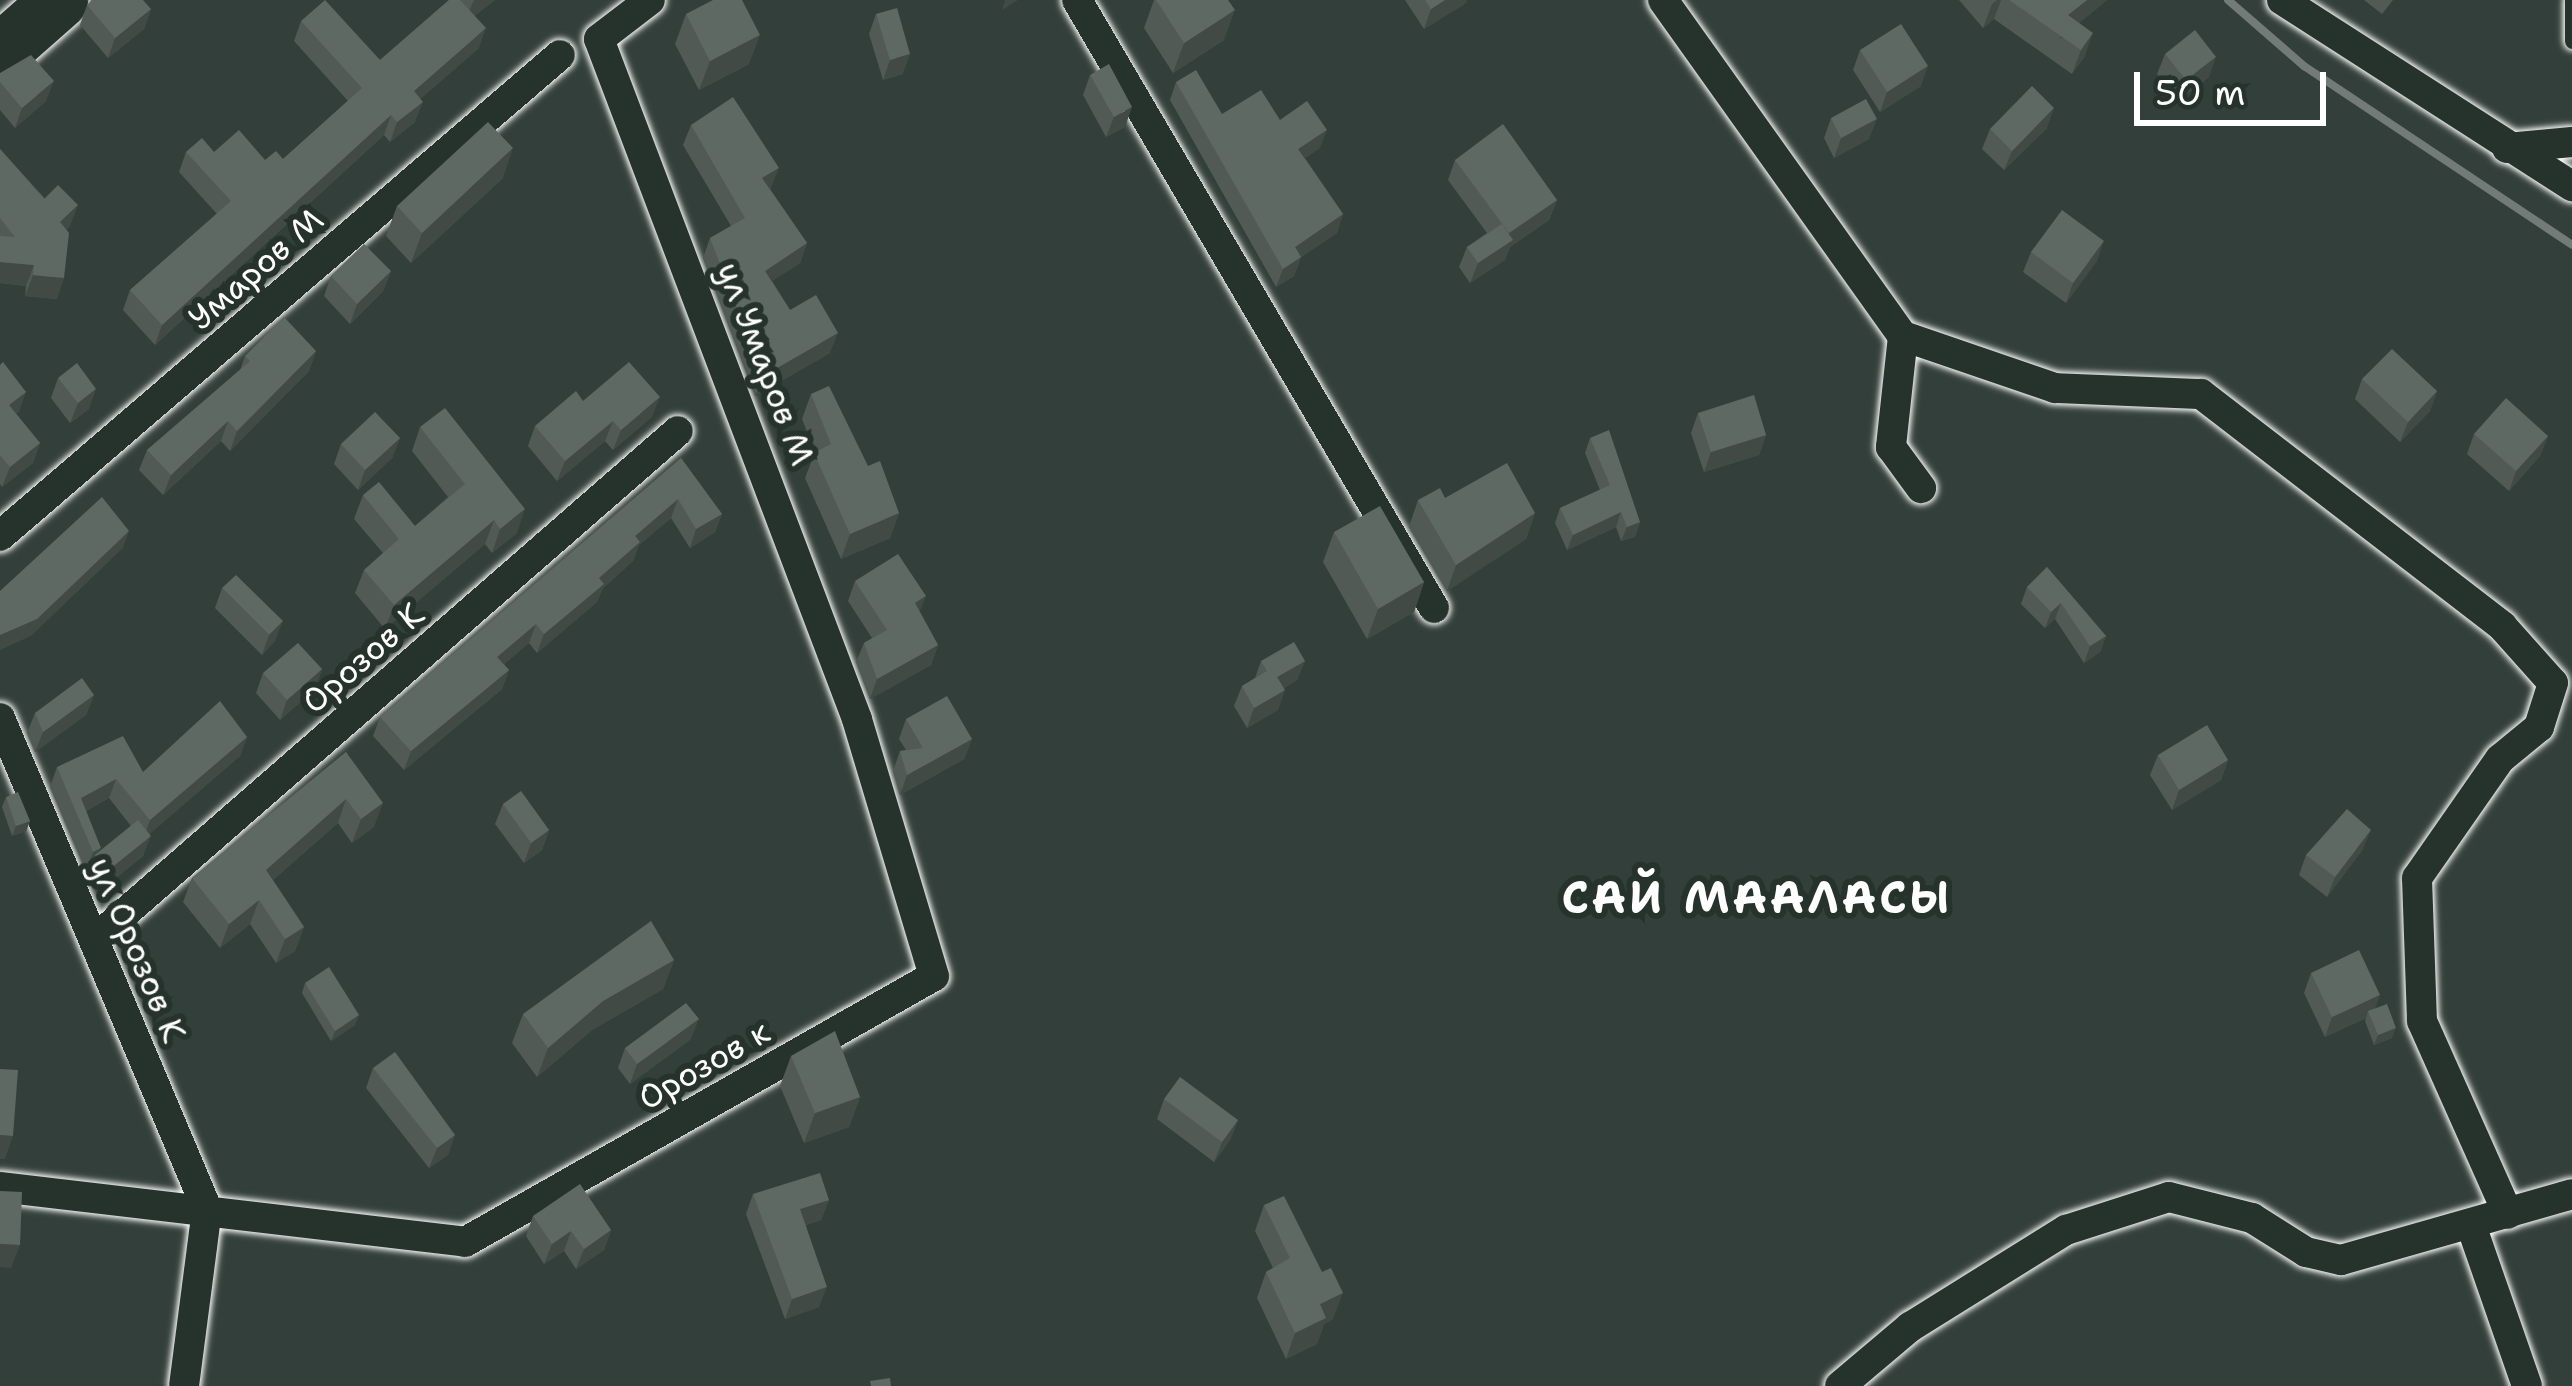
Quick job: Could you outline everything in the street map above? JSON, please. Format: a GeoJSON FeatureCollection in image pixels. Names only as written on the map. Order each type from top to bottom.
{"type":"FeatureCollection","features":[{"type":"Feature","properties":{"kind":"highway"},"geometry":{"type":"LineString","coordinates":[[0,52],[59,0]]}},
{"type":"Feature","properties":{"kind":"street","name":"ул Умаров М"},"geometry":{"type":"LineString","coordinates":[[650,0],[599,39],[857,719]]}},
{"type":"Feature","properties":{"kind":"street"},"geometry":{"type":"LineString","coordinates":[[1077,0],[1435,608]]}},
{"type":"Feature","properties":{"kind":"street"},"geometry":{"type":"LineString","coordinates":[[1663,0],[1903,336],[2055,388],[2201,394],[2502,626],[2553,682],[2539,728],[2500,759],[2417,878],[2422,1021],[2508,1214]]}},
{"type":"Feature","properties":{"kind":"street"},"geometry":{"type":"LineString","coordinates":[[2282,0],[2572,186]]}},
{"type":"Feature","properties":{"kind":"street","name":"Умаров М"},"geometry":{"type":"LineString","coordinates":[[0,536],[560,56]]}},
{"type":"Feature","properties":{"kind":"street"},"geometry":{"type":"LineString","coordinates":[[2507,148],[2572,142]]}},
{"type":"Feature","properties":{"kind":"street"},"geometry":{"type":"LineString","coordinates":[[1903,336],[1891,447],[1921,488]]}},
{"type":"Feature","properties":{"kind":"street","name":"Орозов К"},"geometry":{"type":"LineString","coordinates":[[95,939],[678,431]]}},
{"type":"Feature","properties":{"kind":"street","name":"ул Орозов К"},"geometry":{"type":"LineString","coordinates":[[0,718],[208,1209]]}},
{"type":"Feature","properties":{"kind":"street","name":"Орозов к"},"geometry":{"type":"LineString","coordinates":[[208,1209],[465,1242],[934,976],[857,719]]}},
{"type":"Feature","properties":{"kind":"street"},"geometry":{"type":"LineString","coordinates":[[0,1186],[208,1209],[184,1386]]}},
{"type":"Feature","properties":{"kind":"street"},"geometry":{"type":"LineString","coordinates":[[1840,1386],[1910,1328],[2066,1231],[2169,1197],[2252,1218],[2306,1252],[2341,1260],[2572,1193]]}},
{"type":"Feature","properties":{"kind":"street"},"geometry":{"type":"LineString","coordinates":[[2471,1226],[2527,1386]]}},
{"type":"Feature","properties":{"kind":"lane"},"geometry":{"type":"LineString","coordinates":[[2572,0],[2572,41]]}},
{"type":"Feature","properties":{"kind":"building"},"geometry":{"type":"Polygon","coordinates":[[[92,0],[143,0],[151,9],[115,38],[87,5],[92,0]]]}},
{"type":"Feature","properties":{"kind":"building"},"geometry":{"type":"Polygon","coordinates":[[[325,0],[380,60],[449,0],[460,0],[486,28],[414,91],[423,102],[397,122],[391,115],[162,325],[130,290],[231,201],[186,152],[202,138],[214,152],[239,130],[265,160],[276,151],[283,159],[362,88],[301,21],[325,0]]]}},
{"type":"Feature","properties":{"kind":"building"},"geometry":{"type":"Polygon","coordinates":[[[713,0],[742,0],[760,35],[710,61],[686,14],[713,0]]]}},
{"type":"Feature","properties":{"kind":"building"},"geometry":{"type":"Polygon","coordinates":[[[1156,0],[1228,0],[1235,10],[1184,43],[1156,0]]]}},
{"type":"Feature","properties":{"kind":"building"},"geometry":{"type":"Polygon","coordinates":[[[2009,0],[2087,0],[2068,15],[2093,33],[2081,50],[2009,0]]]}},
{"type":"Feature","properties":{"kind":"building"},"geometry":{"type":"Polygon","coordinates":[[[897,8],[910,54],[890,60],[876,14],[897,8]]]}},
{"type":"Feature","properties":{"kind":"building"},"geometry":{"type":"Polygon","coordinates":[[[1901,24],[1928,66],[1887,92],[1860,50],[1901,24]]]}},
{"type":"Feature","properties":{"kind":"building"},"geometry":{"type":"Polygon","coordinates":[[[2195,30],[2216,57],[2186,80],[2165,54],[2195,30]]]}},
{"type":"Feature","properties":{"kind":"building"},"geometry":{"type":"Polygon","coordinates":[[[31,55],[54,81],[22,108],[0,82],[0,73],[31,55]]]}},
{"type":"Feature","properties":{"kind":"building"},"geometry":{"type":"Polygon","coordinates":[[[1109,64],[1132,107],[1114,117],[1090,75],[1109,64]]]}},
{"type":"Feature","properties":{"kind":"building"},"geometry":{"type":"Polygon","coordinates":[[[1196,70],[1222,114],[1261,90],[1280,120],[1307,101],[1327,130],[1298,149],[1343,214],[1295,247],[1301,257],[1283,269],[1176,82],[1196,70]]]}},
{"type":"Feature","properties":{"kind":"building"},"geometry":{"type":"Polygon","coordinates":[[[2032,86],[2054,108],[2012,151],[1990,129],[2032,86]]]}},
{"type":"Feature","properties":{"kind":"building"},"geometry":{"type":"Polygon","coordinates":[[[733,97],[779,168],[762,178],[807,243],[765,271],[790,310],[816,295],[838,333],[763,376],[710,238],[745,218],[691,125],[733,97]]]}},
{"type":"Feature","properties":{"kind":"building"},"geometry":{"type":"Polygon","coordinates":[[[1866,99],[1877,119],[1841,138],[1831,118],[1866,99]]]}},
{"type":"Feature","properties":{"kind":"building"},"geometry":{"type":"Polygon","coordinates":[[[488,122],[513,148],[422,233],[397,206],[488,122]]]}},
{"type":"Feature","properties":{"kind":"building"},"geometry":{"type":"Polygon","coordinates":[[[1503,124],[1557,200],[1509,233],[1455,160],[1503,124]]]}},
{"type":"Feature","properties":{"kind":"building"},"geometry":{"type":"Polygon","coordinates":[[[0,149],[44,199],[58,185],[78,205],[60,222],[69,233],[64,278],[33,275],[34,265],[0,262],[0,236],[15,237],[0,218],[0,149]]]}},
{"type":"Feature","properties":{"kind":"building"},"geometry":{"type":"Polygon","coordinates":[[[2062,210],[2104,241],[2073,283],[2031,252],[2062,210]]]}},
{"type":"Feature","properties":{"kind":"building"},"geometry":{"type":"Polygon","coordinates":[[[1502,224],[1513,240],[1478,263],[1467,247],[1502,224]]]}},
{"type":"Feature","properties":{"kind":"building"},"geometry":{"type":"Polygon","coordinates":[[[364,244],[391,271],[357,304],[331,276],[364,244]]]}},
{"type":"Feature","properties":{"kind":"building"},"geometry":{"type":"Polygon","coordinates":[[[284,317],[316,351],[237,431],[228,421],[171,475],[147,450],[250,361],[245,356],[284,317]]]}},
{"type":"Feature","properties":{"kind":"building"},"geometry":{"type":"Polygon","coordinates":[[[2392,349],[2437,391],[2408,422],[2362,379],[2392,349]]]}},
{"type":"Feature","properties":{"kind":"building"},"geometry":{"type":"Polygon","coordinates":[[[3,362],[26,392],[9,405],[40,443],[10,467],[0,455],[3,362]]]}},
{"type":"Feature","properties":{"kind":"building"},"geometry":{"type":"Polygon","coordinates":[[[629,362],[660,397],[621,430],[613,421],[565,461],[535,426],[576,391],[583,401],[629,362]]]}},
{"type":"Feature","properties":{"kind":"building"},"geometry":{"type":"Polygon","coordinates":[[[77,363],[96,389],[78,403],[58,378],[77,363]]]}},
{"type":"Feature","properties":{"kind":"building"},"geometry":{"type":"Polygon","coordinates":[[[829,386],[868,466],[880,461],[899,513],[850,534],[814,453],[831,444],[811,394],[829,386]]]}},
{"type":"Feature","properties":{"kind":"building"},"geometry":{"type":"Polygon","coordinates":[[[1754,395],[1766,435],[1711,452],[1698,413],[1754,395]]]}},
{"type":"Feature","properties":{"kind":"building"},"geometry":{"type":"Polygon","coordinates":[[[2506,398],[2548,436],[2516,471],[2474,434],[2506,398]]]}},
{"type":"Feature","properties":{"kind":"building"},"geometry":{"type":"Polygon","coordinates":[[[445,408],[525,509],[500,529],[494,520],[394,605],[364,570],[399,539],[363,495],[379,482],[415,526],[465,484],[420,427],[445,408]]]}},
{"type":"Feature","properties":{"kind":"building"},"geometry":{"type":"Polygon","coordinates":[[[375,412],[400,438],[365,470],[341,444],[375,412]]]}},
{"type":"Feature","properties":{"kind":"building"},"geometry":{"type":"Polygon","coordinates":[[[1609,430],[1640,522],[1627,527],[1621,512],[1573,535],[1560,508],[1610,485],[1590,438],[1609,430]]]}},
{"type":"Feature","properties":{"kind":"building"},"geometry":{"type":"Polygon","coordinates":[[[681,458],[722,514],[696,529],[678,499],[635,536],[640,542],[599,578],[604,584],[544,634],[536,624],[497,657],[509,670],[411,751],[380,717],[681,458]]]}},
{"type":"Feature","properties":{"kind":"building"},"geometry":{"type":"Polygon","coordinates":[[[1507,463],[1535,513],[1456,565],[1418,500],[1440,488],[1445,498],[1507,463]]]}},
{"type":"Feature","properties":{"kind":"building"},"geometry":{"type":"Polygon","coordinates":[[[102,497],[129,531],[37,619],[0,635],[0,591],[102,497]]]}},
{"type":"Feature","properties":{"kind":"building"},"geometry":{"type":"Polygon","coordinates":[[[1380,506],[1424,582],[1378,609],[1334,532],[1380,506]]]}},
{"type":"Feature","properties":{"kind":"building"},"geometry":{"type":"Polygon","coordinates":[[[898,554],[926,596],[915,603],[938,645],[877,679],[864,643],[887,630],[855,581],[898,554]]]}},
{"type":"Feature","properties":{"kind":"building"},"geometry":{"type":"Polygon","coordinates":[[[2047,567],[2106,636],[2090,646],[2061,603],[2051,612],[2027,587],[2047,567]]]}},
{"type":"Feature","properties":{"kind":"building"},"geometry":{"type":"Polygon","coordinates":[[[236,575],[283,621],[269,635],[222,588],[236,575]]]}},
{"type":"Feature","properties":{"kind":"building"},"geometry":{"type":"Polygon","coordinates":[[[1294,642],[1305,661],[1277,677],[1285,690],[1254,708],[1242,686],[1267,671],[1261,661],[1294,642]]]}},
{"type":"Feature","properties":{"kind":"building"},"geometry":{"type":"Polygon","coordinates":[[[298,643],[322,669],[287,700],[263,673],[298,643]]]}},
{"type":"Feature","properties":{"kind":"building"},"geometry":{"type":"Polygon","coordinates":[[[82,678],[94,695],[43,732],[35,713],[82,678]]]}},
{"type":"Feature","properties":{"kind":"building"},"geometry":{"type":"Polygon","coordinates":[[[947,696],[972,739],[907,775],[900,751],[923,748],[906,719],[947,696]]]}},
{"type":"Feature","properties":{"kind":"building"},"geometry":{"type":"Polygon","coordinates":[[[220,701],[247,737],[150,820],[116,779],[81,798],[101,848],[93,852],[57,767],[123,736],[143,772],[220,701]]]}},
{"type":"Feature","properties":{"kind":"building"},"geometry":{"type":"Polygon","coordinates":[[[2207,725],[2228,760],[2179,790],[2158,755],[2207,725]]]}},
{"type":"Feature","properties":{"kind":"building"},"geometry":{"type":"Polygon","coordinates":[[[346,752],[383,803],[361,819],[346,799],[266,870],[304,927],[285,939],[259,900],[229,924],[192,878],[346,752]]]}},
{"type":"Feature","properties":{"kind":"building"},"geometry":{"type":"Polygon","coordinates":[[[521,791],[549,830],[531,843],[503,804],[521,791]]]}},
{"type":"Feature","properties":{"kind":"building"},"geometry":{"type":"Polygon","coordinates":[[[18,792],[30,821],[16,826],[6,797],[18,792]]]}},
{"type":"Feature","properties":{"kind":"building"},"geometry":{"type":"Polygon","coordinates":[[[2347,809],[2371,830],[2335,877],[2306,855],[2347,809]]]}},
{"type":"Feature","properties":{"kind":"building"},"geometry":{"type":"Polygon","coordinates":[[[138,820],[151,836],[106,872],[95,855],[138,820]]]}},
{"type":"Feature","properties":{"kind":"building"},"geometry":{"type":"Polygon","coordinates":[[[651,921],[674,960],[603,1001],[548,1048],[523,1014],[651,921]]]}},
{"type":"Feature","properties":{"kind":"building"},"geometry":{"type":"Polygon","coordinates":[[[2359,950],[2380,995],[2332,1017],[2311,973],[2359,950]]]}},
{"type":"Feature","properties":{"kind":"building"},"geometry":{"type":"Polygon","coordinates":[[[329,967],[359,1015],[335,1031],[305,983],[329,967]]]}},
{"type":"Feature","properties":{"kind":"building"},"geometry":{"type":"Polygon","coordinates":[[[686,1003],[699,1019],[637,1064],[625,1048],[686,1003]]]}},
{"type":"Feature","properties":{"kind":"building"},"geometry":{"type":"Polygon","coordinates":[[[2387,1004],[2396,1028],[2378,1035],[2368,1011],[2387,1004]]]}},
{"type":"Feature","properties":{"kind":"building"},"geometry":{"type":"Polygon","coordinates":[[[835,1031],[860,1097],[815,1113],[791,1056],[835,1031]]]}},
{"type":"Feature","properties":{"kind":"building"},"geometry":{"type":"Polygon","coordinates":[[[395,1052],[455,1135],[437,1148],[373,1068],[395,1052]]]}},
{"type":"Feature","properties":{"kind":"building"},"geometry":{"type":"Polygon","coordinates":[[[0,1069],[18,1070],[13,1136],[0,1135],[0,1069]]]}},
{"type":"Feature","properties":{"kind":"building"},"geometry":{"type":"Polygon","coordinates":[[[1180,1077],[1238,1120],[1222,1142],[1164,1099],[1180,1077]]]}},
{"type":"Feature","properties":{"kind":"building"},"geometry":{"type":"Polygon","coordinates":[[[820,1173],[829,1200],[800,1209],[827,1287],[792,1299],[753,1194],[820,1173]]]}},
{"type":"Feature","properties":{"kind":"building"},"geometry":{"type":"Polygon","coordinates":[[[580,1184],[611,1230],[584,1249],[571,1231],[552,1244],[533,1216],[580,1184]]]}},
{"type":"Feature","properties":{"kind":"building"},"geometry":{"type":"Polygon","coordinates":[[[0,1191],[22,1192],[20,1245],[0,1244],[0,1191]]]}},
{"type":"Feature","properties":{"kind":"building"},"geometry":{"type":"Polygon","coordinates":[[[1284,1196],[1322,1272],[1331,1268],[1343,1293],[1320,1304],[1326,1318],[1295,1333],[1266,1272],[1290,1258],[1264,1205],[1284,1196]]]}},
{"type":"Feature","properties":{"kind":"building"},"geometry":{"type":"Polygon","coordinates":[[[890,1378],[891,1386],[871,1386],[870,1381],[890,1378]]]}},
{"type":"Feature","properties":{"kind":"waterway"},"geometry":{"type":"LineString","coordinates":[[2228,0],[2304,66],[2572,245]]}},
{"type":"Feature","properties":{"kind":"district","name":"САЙ МААЛАСЫ"},"geometry":{"type":"Point","coordinates":[1757,898]}}]}
